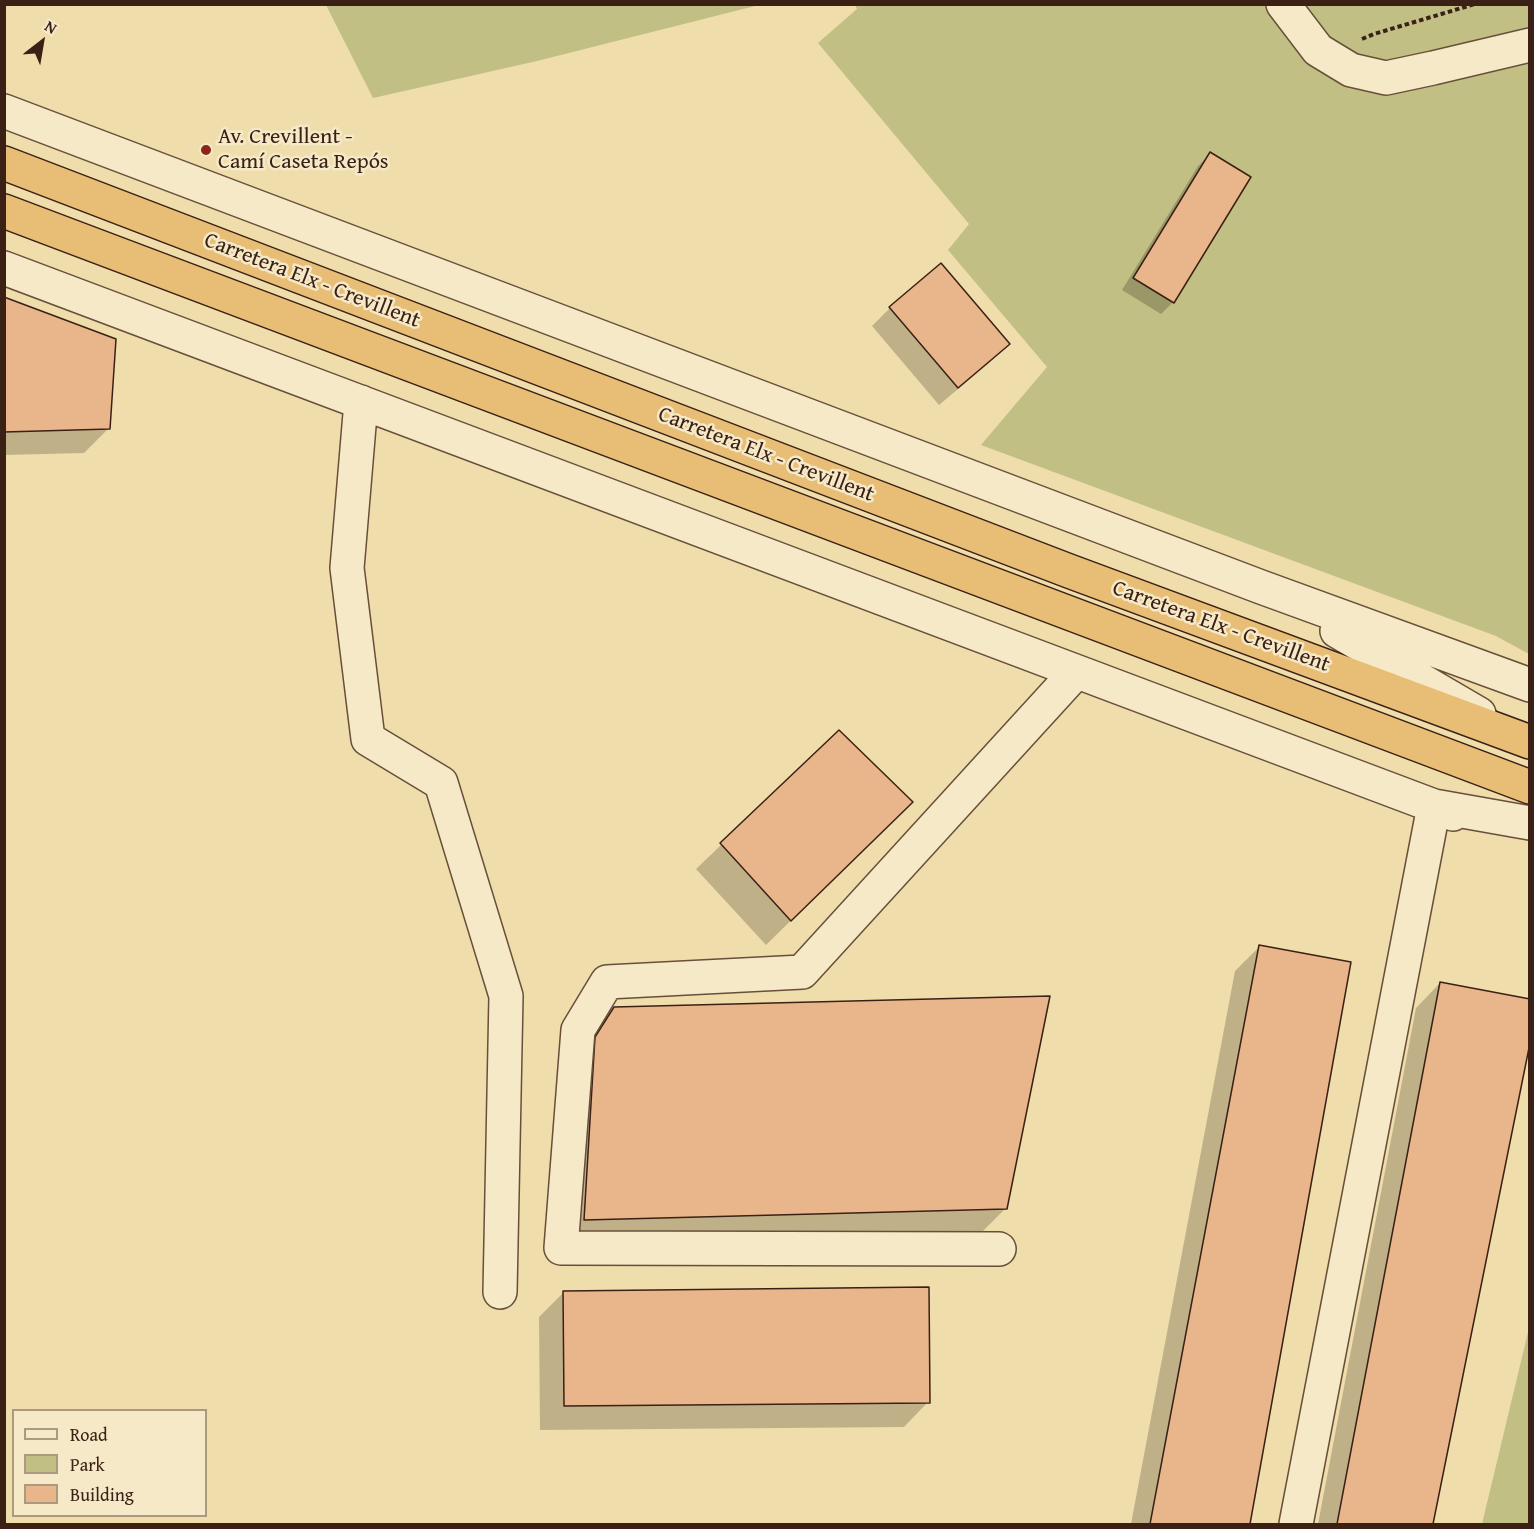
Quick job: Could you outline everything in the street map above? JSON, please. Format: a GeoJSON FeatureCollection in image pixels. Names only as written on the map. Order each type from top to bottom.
{"type":"FeatureCollection","features":[{"type":"Feature","properties":{"kind":"highway","name":"Carretera Elx - Crevillent"},"geometry":{"type":"LineString","coordinates":[[4,163],[1069,571],[1526,740]]}},
{"type":"Feature","properties":{"kind":"highway","name":"Carretera Elx - Crevillent"},"geometry":{"type":"LineString","coordinates":[[4,211],[1530,787]]}},
{"type":"Feature","properties":{"kind":"street"},"geometry":{"type":"LineString","coordinates":[[1283,4],[1318,50],[1326,56],[1351,70],[1386,78],[1530,45]]}},
{"type":"Feature","properties":{"kind":"street"},"geometry":{"type":"LineString","coordinates":[[4,111],[1260,587],[1530,686]]}},
{"type":"Feature","properties":{"kind":"street"},"geometry":{"type":"LineString","coordinates":[[4,268],[1530,844]]}},
{"type":"Feature","properties":{"kind":"street"},"geometry":{"type":"LineString","coordinates":[[361,402],[347,568],[368,739],[441,783],[506,996],[500,1292]]}},
{"type":"Feature","properties":{"kind":"street"},"geometry":{"type":"LineString","coordinates":[[1260,587],[1526,740]]}},
{"type":"Feature","properties":{"kind":"street"},"geometry":{"type":"LineString","coordinates":[[999,1249],[561,1248],[578,1030],[607,982],[802,972],[1076,672]]}},
{"type":"Feature","properties":{"kind":"street"},"geometry":{"type":"LineString","coordinates":[[1434,806],[1530,824]]}},
{"type":"Feature","properties":{"kind":"street"},"geometry":{"type":"LineString","coordinates":[[1296,1524],[1434,806]]}},
{"type":"Feature","properties":{"kind":"path"},"geometry":{"type":"LineString","coordinates":[[1326,56],[1374,34],[1475,4]]}},
{"type":"Feature","properties":{"kind":"green space"},"geometry":{"type":"Polygon","coordinates":[[[326,5],[759,5],[537,61],[373,98],[326,5]]]}},
{"type":"Feature","properties":{"kind":"green space"},"geometry":{"type":"Polygon","coordinates":[[[855,5],[1529,5],[1529,654],[1496,636],[981,445],[1047,367],[948,250],[969,224],[818,43],[857,9],[855,5]]]}},
{"type":"Feature","properties":{"kind":"green space"},"geometry":{"type":"Polygon","coordinates":[[[1529,1328],[1529,1524],[1482,1524],[1529,1328]]]}},
{"type":"Feature","properties":{"kind":"building"},"geometry":{"type":"Polygon","coordinates":[[[1210,152],[1251,177],[1174,303],[1133,278],[1210,152]]]}},
{"type":"Feature","properties":{"kind":"building"},"geometry":{"type":"Polygon","coordinates":[[[941,263],[1010,344],[958,388],[889,307],[941,263]]]}},
{"type":"Feature","properties":{"kind":"building"},"geometry":{"type":"Polygon","coordinates":[[[4,297],[116,339],[110,429],[4,432],[4,297]]]}},
{"type":"Feature","properties":{"kind":"building"},"geometry":{"type":"Polygon","coordinates":[[[839,730],[913,802],[791,921],[720,843],[839,730]]]}},
{"type":"Feature","properties":{"kind":"building"},"geometry":{"type":"Polygon","coordinates":[[[1259,945],[1351,962],[1250,1524],[1150,1524],[1259,945]]]}},
{"type":"Feature","properties":{"kind":"building"},"geometry":{"type":"Polygon","coordinates":[[[1440,982],[1530,999],[1530,1043],[1433,1524],[1337,1524],[1440,982]]]}},
{"type":"Feature","properties":{"kind":"building"},"geometry":{"type":"Polygon","coordinates":[[[1050,996],[1007,1209],[584,1220],[595,1037],[614,1007],[1050,996]]]}},
{"type":"Feature","properties":{"kind":"building"},"geometry":{"type":"Polygon","coordinates":[[[929,1287],[930,1403],[564,1406],[563,1291],[929,1287]]]}},
{"type":"Feature","properties":{"kind":"place","name":"Av. Crevillent - Camí Caseta Repós"},"geometry":{"type":"Point","coordinates":[206,150]}}]}
